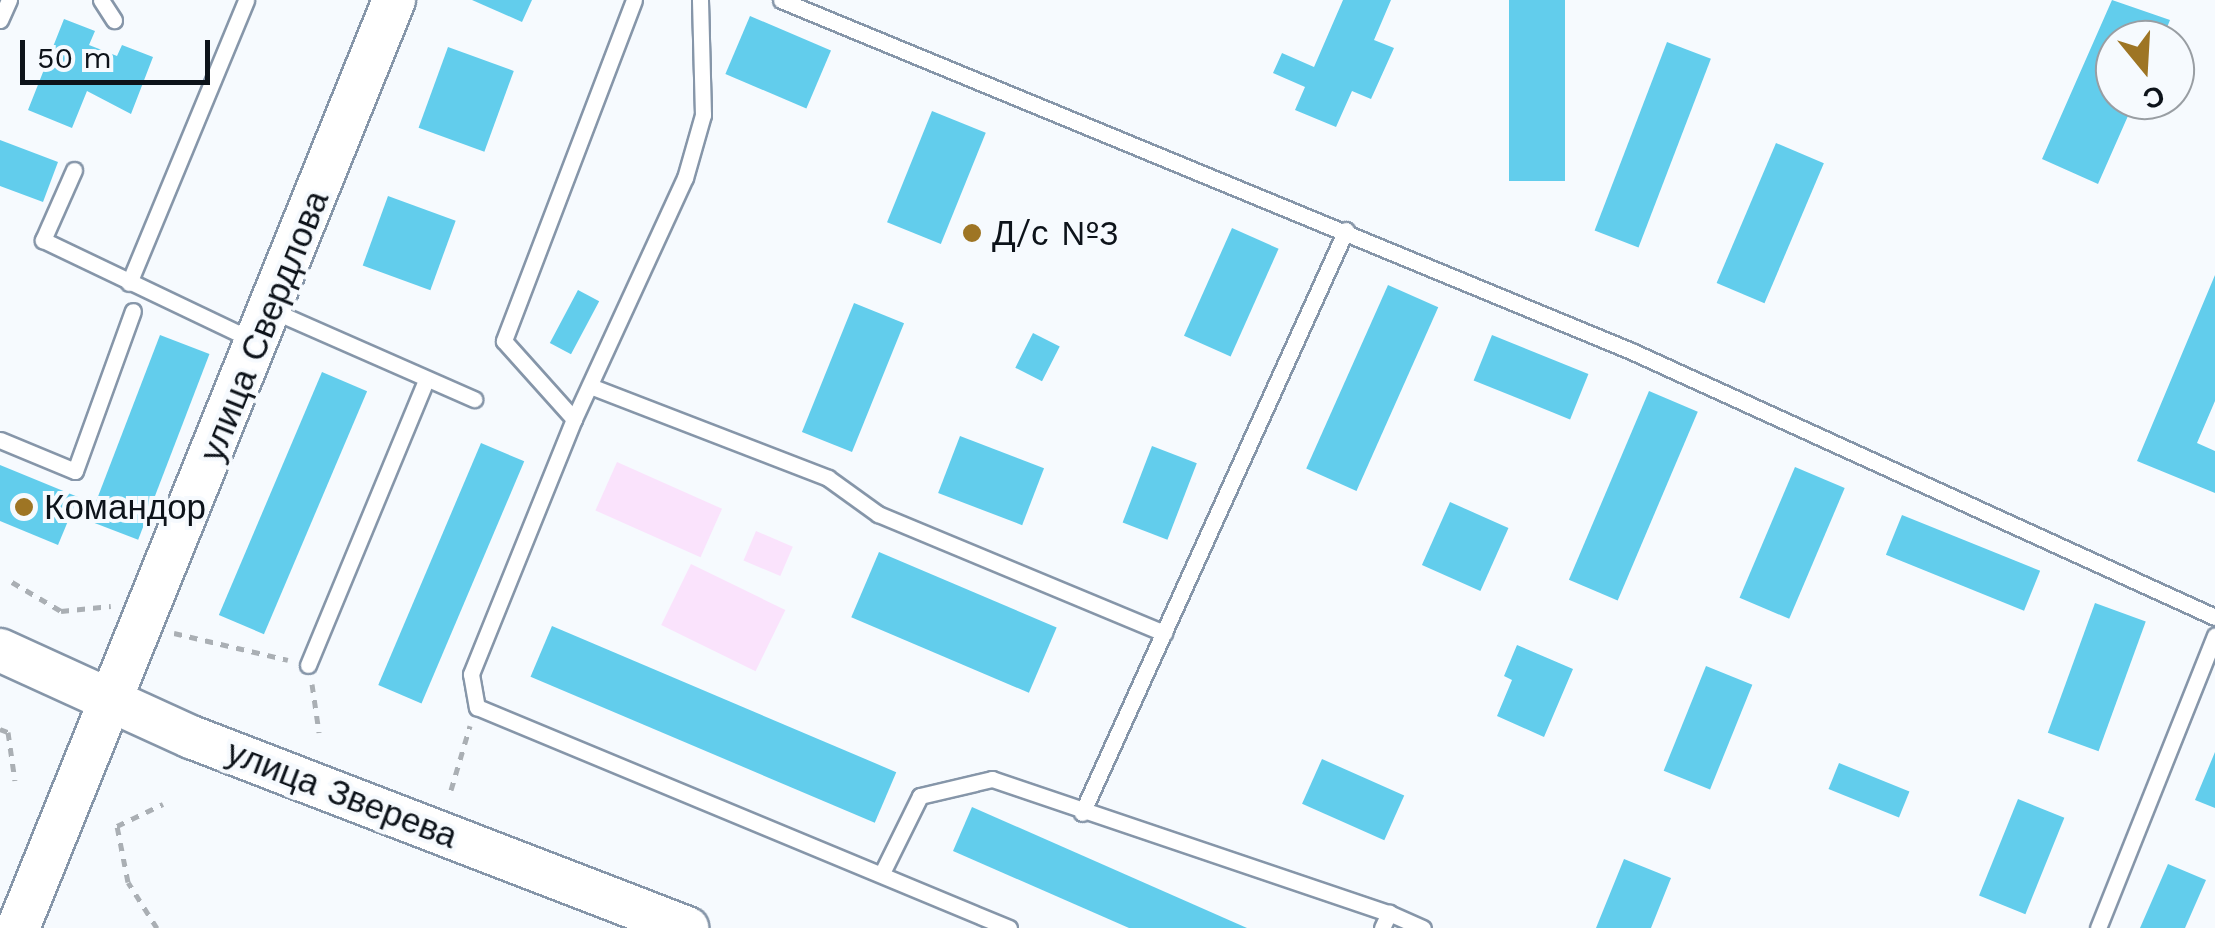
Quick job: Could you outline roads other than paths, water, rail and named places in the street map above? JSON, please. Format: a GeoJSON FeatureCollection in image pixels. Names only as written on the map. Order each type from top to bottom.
{"type":"FeatureCollection","features":[{"type":"Feature","properties":{"kind":"main road","name":"улица Свердлова"},"geometry":{"type":"LineString","coordinates":[[18,928],[394,0]]}},
{"type":"Feature","properties":{"kind":"main road","name":"улица Зверева"},"geometry":{"type":"LineString","coordinates":[[0,650],[111,704],[636,916],[688,928]]}},
{"type":"Feature","properties":{"kind":"lane"},"geometry":{"type":"LineString","coordinates":[[0,20],[9,0]]}},
{"type":"Feature","properties":{"kind":"lane"},"geometry":{"type":"LineString","coordinates":[[101,0],[114,20]]}},
{"type":"Feature","properties":{"kind":"lane"},"geometry":{"type":"LineString","coordinates":[[129,283],[246,0]]}},
{"type":"Feature","properties":{"kind":"lane"},"geometry":{"type":"LineString","coordinates":[[574,419],[504,340],[634,0]]}},
{"type":"Feature","properties":{"kind":"lane"},"geometry":{"type":"LineString","coordinates":[[700,0],[703,116],[690,162],[574,419],[471,674],[476,707],[1009,928]]}},
{"type":"Feature","properties":{"kind":"lane"},"geometry":{"type":"LineString","coordinates":[[781,0],[1630,350],[2215,617]]}},
{"type":"Feature","properties":{"kind":"lane"},"geometry":{"type":"LineString","coordinates":[[74,170],[43,240],[129,283],[474,399]]}},
{"type":"Feature","properties":{"kind":"lane"},"geometry":{"type":"LineString","coordinates":[[1082,814],[1346,230]]}},
{"type":"Feature","properties":{"kind":"lane"},"geometry":{"type":"LineString","coordinates":[[0,440],[74,471],[133,311]]}},
{"type":"Feature","properties":{"kind":"lane"},"geometry":{"type":"LineString","coordinates":[[308,664],[426,380]]}},
{"type":"Feature","properties":{"kind":"lane"},"geometry":{"type":"LineString","coordinates":[[590,386],[828,478],[878,514],[1164,632]]}},
{"type":"Feature","properties":{"kind":"lane"},"geometry":{"type":"LineString","coordinates":[[2098,928],[2215,635]]}},
{"type":"Feature","properties":{"kind":"lane"},"geometry":{"type":"LineString","coordinates":[[882,873],[920,796],[992,778],[1082,814],[1386,920],[1423,928]]}},
{"type":"Feature","properties":{"kind":"place","name":"Д/с №3"},"geometry":{"type":"Point","coordinates":[972,233]}},
{"type":"Feature","properties":{"kind":"place","name":"Командор"},"geometry":{"type":"Point","coordinates":[24,507]}}]}
